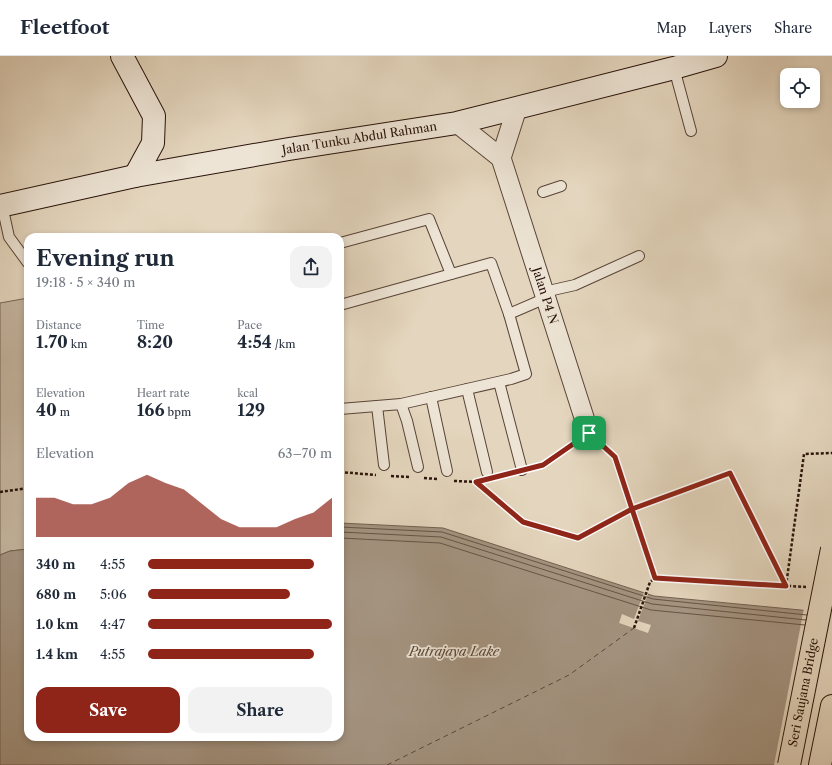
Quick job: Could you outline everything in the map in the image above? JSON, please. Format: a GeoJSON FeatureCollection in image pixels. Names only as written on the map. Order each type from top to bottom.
{"type":"FeatureCollection","features":[{"type":"Feature","properties":{"kind":"main road","name":"Seri Saujana Bridge"},"geometry":{"type":"LineString","coordinates":[[789,765],[832,549]]}},
{"type":"Feature","properties":{"kind":"main road"},"geometry":{"type":"LineString","coordinates":[[820,765],[832,706]]}},
{"type":"Feature","properties":{"kind":"street"},"geometry":{"type":"LineString","coordinates":[[122,56],[154,116],[153,143],[135,176]]}},
{"type":"Feature","properties":{"kind":"street","name":"Jalan Tunku Abdul Rahman"},"geometry":{"type":"LineString","coordinates":[[1,205],[135,176],[289,149],[457,123],[716,56]]}},
{"type":"Feature","properties":{"kind":"street"},"geometry":{"type":"LineString","coordinates":[[457,123],[501,158],[517,108]]}},
{"type":"Feature","properties":{"kind":"street","name":"Jalan P4 N"},"geometry":{"type":"LineString","coordinates":[[501,158],[589,433]]}},
{"type":"Feature","properties":{"kind":"lane"},"geometry":{"type":"LineString","coordinates":[[674,68],[691,131]]}},
{"type":"Feature","properties":{"kind":"lane"},"geometry":{"type":"LineString","coordinates":[[543,192],[561,186]]}},
{"type":"Feature","properties":{"kind":"lane"},"geometry":{"type":"LineString","coordinates":[[1,205],[9,237],[24,255]]}},
{"type":"Feature","properties":{"kind":"lane"},"geometry":{"type":"LineString","coordinates":[[344,242],[429,219],[450,274]]}},
{"type":"Feature","properties":{"kind":"lane"},"geometry":{"type":"LineString","coordinates":[[509,314],[545,295],[575,285],[639,256]]}},
{"type":"Feature","properties":{"kind":"lane"},"geometry":{"type":"LineString","coordinates":[[344,304],[491,263],[509,314],[526,374],[499,382],[401,404],[344,409]]}},
{"type":"Feature","properties":{"kind":"lane"},"geometry":{"type":"LineString","coordinates":[[499,382],[521,470]]}},
{"type":"Feature","properties":{"kind":"lane"},"geometry":{"type":"LineString","coordinates":[[467,389],[487,477]]}},
{"type":"Feature","properties":{"kind":"lane"},"geometry":{"type":"LineString","coordinates":[[431,398],[448,471]]}},
{"type":"Feature","properties":{"kind":"lane"},"geometry":{"type":"LineString","coordinates":[[401,404],[407,421],[418,467]]}},
{"type":"Feature","properties":{"kind":"lane"},"geometry":{"type":"LineString","coordinates":[[377,406],[385,470]]}},
{"type":"Feature","properties":{"kind":"path"},"geometry":{"type":"LineString","coordinates":[[454,481],[476,482],[487,477],[543,465],[589,433],[615,457],[655,578]]}},
{"type":"Feature","properties":{"kind":"path"},"geometry":{"type":"LineString","coordinates":[[786,586],[804,454],[832,453]]}},
{"type":"Feature","properties":{"kind":"path"},"geometry":{"type":"LineString","coordinates":[[385,470],[416,478]]}},
{"type":"Feature","properties":{"kind":"path"},"geometry":{"type":"LineString","coordinates":[[344,472],[378,475]]}},
{"type":"Feature","properties":{"kind":"path"},"geometry":{"type":"LineString","coordinates":[[476,482],[523,522],[578,538],[632,509],[730,473],[786,586]]}},
{"type":"Feature","properties":{"kind":"path"},"geometry":{"type":"LineString","coordinates":[[423,478],[438,479]]}},
{"type":"Feature","properties":{"kind":"path"},"geometry":{"type":"LineString","coordinates":[[0,492],[24,489]]}},
{"type":"Feature","properties":{"kind":"path"},"geometry":{"type":"LineString","coordinates":[[634,628],[650,582],[655,578],[809,587]]}},
{"type":"Feature","properties":{"kind":"shaded area"},"geometry":{"type":"Polygon","coordinates":[[[24,299],[24,549],[10,551],[0,555],[0,303],[24,299]]]}},
{"type":"Feature","properties":{"kind":"water","name":"Putrajaya Lake"},"geometry":{"type":"Polygon","coordinates":[[[344,523],[443,528],[654,596],[832,613],[832,765],[0,765],[0,555],[10,551],[24,549],[24,741],[344,741],[344,523]]]}},
{"type":"Feature","properties":{"kind":"pier"},"geometry":{"type":"Polygon","coordinates":[[[644,592],[648,594],[638,621],[651,625],[648,633],[619,623],[622,614],[634,619],[644,592]]]}},
{"type":"Feature","properties":{"kind":"pier"},"geometry":{"type":"Polygon","coordinates":[[[804,608],[832,611],[832,765],[774,765],[804,608]]]}},
{"type":"Feature","properties":{"kind":"ferry route"},"geometry":{"type":"LineString","coordinates":[[387,765],[569,675],[634,628]]}},
{"type":"Feature","properties":{"kind":"route"},"geometry":{"type":"LineString","coordinates":[[589,433],[543,465],[476,482],[523,522],[578,538],[632,509],[655,578],[786,586],[730,473],[632,509],[615,457],[589,433]]}}]}
